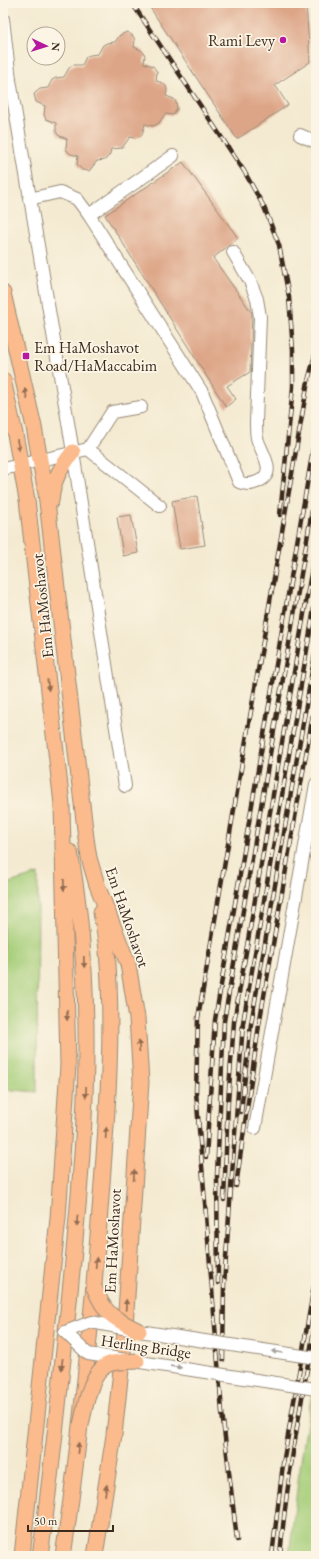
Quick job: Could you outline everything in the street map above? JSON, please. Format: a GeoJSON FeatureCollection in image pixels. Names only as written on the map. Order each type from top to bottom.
{"type":"FeatureCollection","features":[{"type":"Feature","properties":{"kind":"main road","name":"Em HaMoshavot"},"geometry":{"type":"LineString","coordinates":[[3,293],[41,460],[49,514],[89,858],[97,885],[128,964],[137,1018],[141,1082],[124,1342],[114,1435],[95,1556]]}},
{"type":"Feature","properties":{"kind":"main road","name":"Em HaMoshavot"},"geometry":{"type":"LineString","coordinates":[[3,380],[27,500],[62,804],[68,1065],[58,1218],[22,1556]]}},
{"type":"Feature","properties":{"kind":"main road"},"geometry":{"type":"LineString","coordinates":[[49,514],[56,478],[61,468],[73,452]]}},
{"type":"Feature","properties":{"kind":"main road"},"geometry":{"type":"LineString","coordinates":[[40,1556],[66,1332],[81,1184],[86,1105],[87,1016],[84,956],[75,878],[62,804]]}},
{"type":"Feature","properties":{"kind":"main road"},"geometry":{"type":"LineString","coordinates":[[63,1556],[88,1354],[108,1106],[110,1042],[107,950],[97,885]]}},
{"type":"Feature","properties":{"kind":"main road"},"geometry":{"type":"LineString","coordinates":[[94,1287],[104,1308],[120,1322],[139,1331]]}},
{"type":"Feature","properties":{"kind":"main road"},"geometry":{"type":"LineString","coordinates":[[80,1425],[93,1380],[99,1371],[107,1365],[114,1363],[137,1362]]}},
{"type":"Feature","properties":{"kind":"street"},"geometry":{"type":"LineString","coordinates":[[3,19],[6,80],[29,199],[73,452],[125,786]]}},
{"type":"Feature","properties":{"kind":"street"},"geometry":{"type":"LineString","coordinates":[[300,135],[316,142]]}},
{"type":"Feature","properties":{"kind":"street"},"geometry":{"type":"LineString","coordinates":[[89,215],[173,156]]}},
{"type":"Feature","properties":{"kind":"street"},"geometry":{"type":"LineString","coordinates":[[29,199],[60,192],[77,199],[89,215],[202,392],[239,482],[244,485],[260,481],[267,473],[268,465],[258,438],[256,422],[260,317],[257,299],[250,281],[233,252]]}},
{"type":"Feature","properties":{"kind":"street"},"geometry":{"type":"LineString","coordinates":[[3,469],[88,449],[112,412],[141,407]]}},
{"type":"Feature","properties":{"kind":"street"},"geometry":{"type":"LineString","coordinates":[[88,449],[160,506]]}},
{"type":"Feature","properties":{"kind":"street"},"geometry":{"type":"LineString","coordinates":[[254,1128],[316,784]]}},
{"type":"Feature","properties":{"kind":"street","name":"Herling Bridge"},"geometry":{"type":"LineString","coordinates":[[316,1358],[139,1331],[91,1322],[66,1332],[88,1354],[316,1389]]}},
{"type":"Feature","properties":{"kind":"green space"},"geometry":{"type":"Polygon","coordinates":[[[38,874],[37,1092],[3,1089],[3,885],[38,874]]]}},
{"type":"Feature","properties":{"kind":"green space"},"geometry":{"type":"Polygon","coordinates":[[[316,1367],[316,1555],[289,1556],[299,1473],[316,1367]]]}},
{"type":"Feature","properties":{"kind":"building"},"geometry":{"type":"Polygon","coordinates":[[[147,3],[306,3],[310,62],[275,85],[288,105],[237,139],[147,3]]]}},
{"type":"Feature","properties":{"kind":"building"},"geometry":{"type":"Polygon","coordinates":[[[127,32],[133,36],[135,40],[134,47],[144,53],[144,63],[153,66],[157,72],[156,81],[163,83],[166,86],[166,96],[174,99],[177,109],[173,115],[165,114],[156,125],[152,126],[145,124],[142,135],[135,138],[130,137],[122,148],[111,149],[110,154],[105,160],[97,161],[89,171],[82,170],[77,164],[78,156],[68,152],[66,148],[67,139],[58,135],[56,131],[56,123],[46,119],[44,115],[45,106],[36,102],[34,94],[40,89],[48,88],[52,80],[64,77],[69,68],[73,65],[82,65],[86,57],[98,54],[103,45],[115,42],[120,35],[127,32]]]}},
{"type":"Feature","properties":{"kind":"building"},"geometry":{"type":"Polygon","coordinates":[[[183,162],[238,238],[213,258],[252,313],[250,372],[227,386],[236,399],[226,407],[105,215],[183,162]]]}},
{"type":"Feature","properties":{"kind":"building"},"geometry":{"type":"Polygon","coordinates":[[[197,496],[205,545],[180,549],[172,501],[197,496]]]}},
{"type":"Feature","properties":{"kind":"building"},"geometry":{"type":"Polygon","coordinates":[[[131,515],[138,553],[123,556],[117,517],[131,515]]]}},
{"type":"Feature","properties":{"kind":"railway"},"geometry":{"type":"LineString","coordinates":[[132,3],[244,171],[264,207],[279,245],[289,297],[293,350],[293,387],[280,515]]}},
{"type":"Feature","properties":{"kind":"railway"},"geometry":{"type":"LineString","coordinates":[[237,1540],[222,1412],[196,1092],[198,1018],[308,381],[316,351]]}},
{"type":"Feature","properties":{"kind":"railway"},"geometry":{"type":"LineString","coordinates":[[206,1157],[215,1020],[316,432]]}},
{"type":"Feature","properties":{"kind":"railway"},"geometry":{"type":"LineString","coordinates":[[218,1283],[217,1175],[224,1021],[316,487]]}},
{"type":"Feature","properties":{"kind":"railway"},"geometry":{"type":"LineString","coordinates":[[224,1200],[228,1102],[234,1022],[316,544]]}},
{"type":"Feature","properties":{"kind":"railway"},"geometry":{"type":"LineString","coordinates":[[223,1360],[224,1285],[243,1023],[316,597]]}},
{"type":"Feature","properties":{"kind":"railway"},"geometry":{"type":"LineString","coordinates":[[241,1112],[251,1024],[316,648]]}},
{"type":"Feature","properties":{"kind":"railway"},"geometry":{"type":"LineString","coordinates":[[236,1186],[259,1025],[316,697]]}},
{"type":"Feature","properties":{"kind":"railway"},"geometry":{"type":"LineString","coordinates":[[272,1556],[283,1464],[316,1275]]}},
{"type":"Feature","properties":{"kind":"railway"},"geometry":{"type":"LineString","coordinates":[[280,1556],[291,1467],[316,1319]]}},
{"type":"Feature","properties":{"kind":"place","name":"Rami Levy"},"geometry":{"type":"Point","coordinates":[283,40]}},
{"type":"Feature","properties":{"kind":"place","name":"Em HaMoshavot Road/HaMaccabim"},"geometry":{"type":"Point","coordinates":[26,356]}}]}
